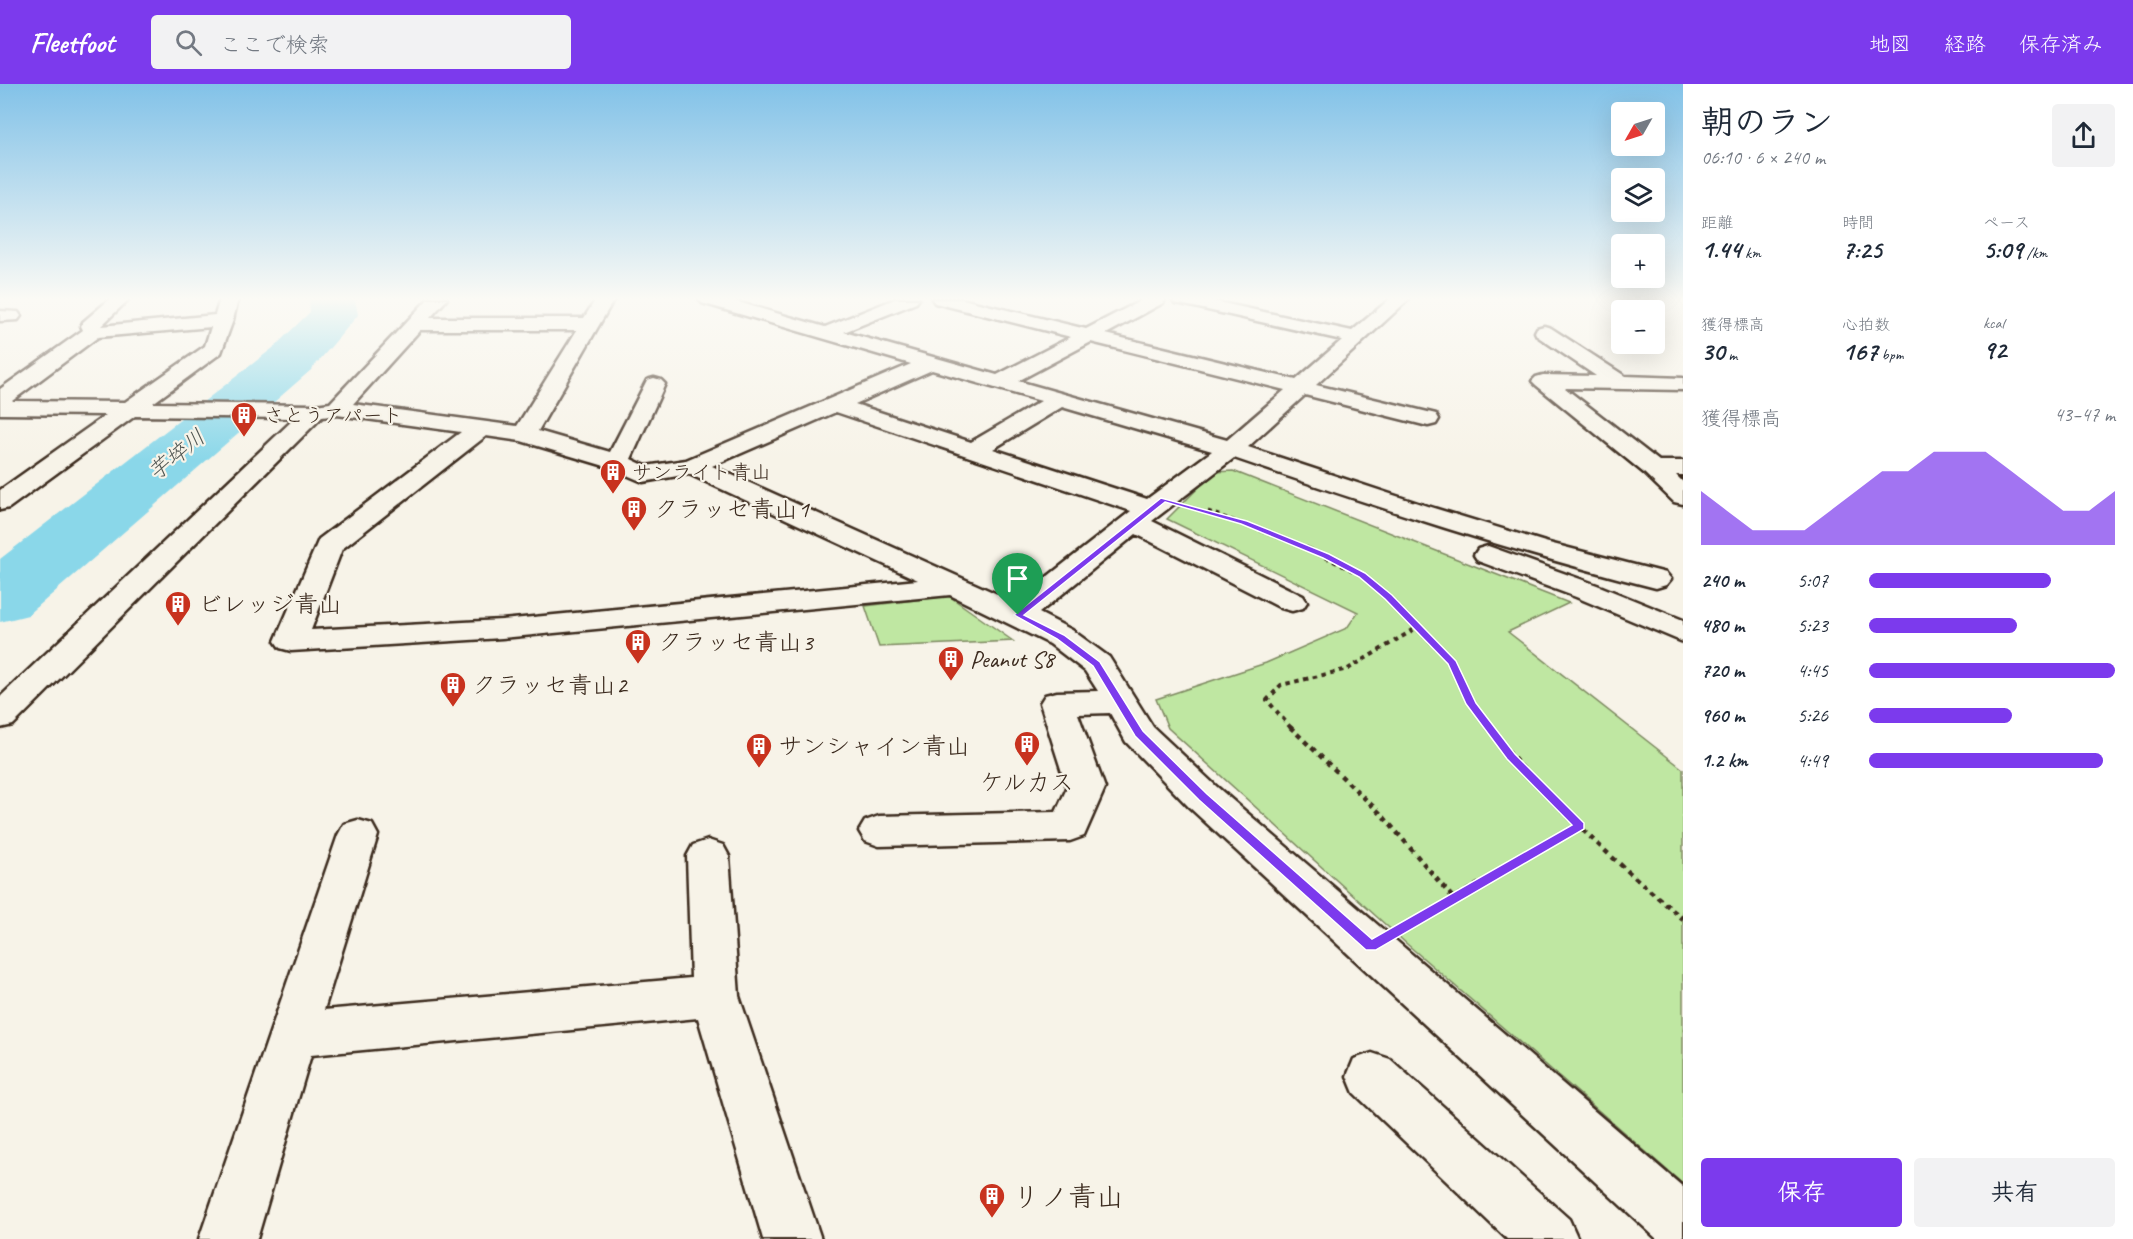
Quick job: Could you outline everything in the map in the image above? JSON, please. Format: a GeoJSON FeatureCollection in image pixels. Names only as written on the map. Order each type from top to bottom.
{"type":"FeatureCollection","features":[{"type":"Feature","properties":{"kind":"street"},"geometry":{"type":"LineString","coordinates":[[0,399],[64,353]]}},
{"type":"Feature","properties":{"kind":"street"},"geometry":{"type":"LineString","coordinates":[[0,502],[209,353]]}},
{"type":"Feature","properties":{"kind":"street"},"geometry":{"type":"LineString","coordinates":[[0,717],[385,353]]}},
{"type":"Feature","properties":{"kind":"street"},"geometry":{"type":"LineString","coordinates":[[524,434],[573,353]]}},
{"type":"Feature","properties":{"kind":"street"},"geometry":{"type":"LineString","coordinates":[[895,353],[1059,400],[1535,548],[1656,579]]}},
{"type":"Feature","properties":{"kind":"street"},"geometry":{"type":"LineString","coordinates":[[999,383],[1056,353]]}},
{"type":"Feature","properties":{"kind":"street"},"geometry":{"type":"LineString","coordinates":[[1164,353],[1428,419]]}},
{"type":"Feature","properties":{"kind":"street"},"geometry":{"type":"LineString","coordinates":[[1018,615],[1225,453],[1340,353]]}},
{"type":"Feature","properties":{"kind":"street"},"geometry":{"type":"LineString","coordinates":[[1574,353],[1619,382]]}},
{"type":"Feature","properties":{"kind":"street"},"geometry":{"type":"LineString","coordinates":[[0,407],[326,410],[524,434],[617,462],[643,474],[692,466],[930,363]]}},
{"type":"Feature","properties":{"kind":"street"},"geometry":{"type":"LineString","coordinates":[[1683,384],[1543,381],[1653,468],[1683,496]]}},
{"type":"Feature","properties":{"kind":"street"},"geometry":{"type":"LineString","coordinates":[[617,462],[654,384]]}},
{"type":"Feature","properties":{"kind":"street"},"geometry":{"type":"LineString","coordinates":[[974,450],[1059,400]]}},
{"type":"Feature","properties":{"kind":"street"},"geometry":{"type":"LineString","coordinates":[[834,404],[1150,510],[1293,602]]}},
{"type":"Feature","properties":{"kind":"street"},"geometry":{"type":"LineString","coordinates":[[480,429],[329,545],[291,641],[502,629],[956,586]]}},
{"type":"Feature","properties":{"kind":"street"},"geometry":{"type":"LineString","coordinates":[[1225,453],[1585,590],[1683,632]]}},
{"type":"Feature","properties":{"kind":"street"},"geometry":{"type":"LineString","coordinates":[[692,466],[1018,615],[1061,637],[1097,664],[1122,702],[1139,734],[1195,789],[1683,1224]]}},
{"type":"Feature","properties":{"kind":"street"},"geometry":{"type":"LineString","coordinates":[[1653,468],[1683,468]]}},
{"type":"Feature","properties":{"kind":"street"},"geometry":{"type":"LineString","coordinates":[[879,831],[1070,826],[1086,788],[1057,703],[1122,702]]}},
{"type":"Feature","properties":{"kind":"street"},"geometry":{"type":"LineString","coordinates":[[228,1239],[358,835]]}},
{"type":"Feature","properties":{"kind":"street"},"geometry":{"type":"LineString","coordinates":[[708,856],[715,996],[792,1239]]}},
{"type":"Feature","properties":{"kind":"street"},"geometry":{"type":"LineString","coordinates":[[292,1035],[715,996]]}},
{"type":"Feature","properties":{"kind":"street"},"geometry":{"type":"LineString","coordinates":[[1372,1077],[1540,1236]]}},
{"type":"Feature","properties":{"kind":"path"},"geometry":{"type":"LineString","coordinates":[[1150,510],[1244,523],[1326,556],[1362,575],[1418,627],[1452,663],[1472,704],[1511,756],[1617,863],[1683,919]]}},
{"type":"Feature","properties":{"kind":"path"},"geometry":{"type":"LineString","coordinates":[[1418,627],[1348,669],[1281,685],[1267,700],[1283,720],[1382,815],[1453,898]]}},
{"type":"Feature","properties":{"kind":"path"},"geometry":{"type":"LineString","coordinates":[[1371,946],[1580,826]]}},
{"type":"Feature","properties":{"kind":"green space"},"geometry":{"type":"Polygon","coordinates":[[[1233,471],[1569,603],[1508,632],[1683,769],[1683,1184],[1408,945],[1168,728],[1156,699],[1266,663],[1347,628],[1358,612],[1167,519],[1214,472],[1233,471]]]}},
{"type":"Feature","properties":{"kind":"green space"},"geometry":{"type":"Polygon","coordinates":[[[949,596],[1013,641],[879,647],[865,606],[949,596]]]}},
{"type":"Feature","properties":{"kind":"waterway","name":"芋埣川"},"geometry":{"type":"LineString","coordinates":[[0,598],[298,353]]}},
{"type":"Feature","properties":{"kind":"place","name":"さとうアパート"},"geometry":{"type":"Point","coordinates":[244,438]}},
{"type":"Feature","properties":{"kind":"place","name":"サンライト青山"},"geometry":{"type":"Point","coordinates":[613,495]}},
{"type":"Feature","properties":{"kind":"place","name":"クラッセ青山1"},"geometry":{"type":"Point","coordinates":[634,532]}},
{"type":"Feature","properties":{"kind":"place","name":"ビレッジ青山"},"geometry":{"type":"Point","coordinates":[178,627]}},
{"type":"Feature","properties":{"kind":"place","name":"クラッセ青山3"},"geometry":{"type":"Point","coordinates":[638,665]}},
{"type":"Feature","properties":{"kind":"place","name":"Peanut S8"},"geometry":{"type":"Point","coordinates":[951,682]}},
{"type":"Feature","properties":{"kind":"place","name":"クラッセ青山2"},"geometry":{"type":"Point","coordinates":[453,708]}},
{"type":"Feature","properties":{"kind":"place","name":"ケルカス"},"geometry":{"type":"Point","coordinates":[1027,767]}},
{"type":"Feature","properties":{"kind":"place","name":"サンシャイン青山"},"geometry":{"type":"Point","coordinates":[759,769]}},
{"type":"Feature","properties":{"kind":"place","name":"リノ青山"},"geometry":{"type":"Point","coordinates":[992,1219]}},
{"type":"Feature","properties":{"kind":"route"},"geometry":{"type":"LineString","coordinates":[[1163,500],[1203,510],[1287,539],[1362,575],[1388,597],[1452,663],[1472,704],[1511,756],[1580,826],[1371,946],[1203,797],[1139,734],[1122,702],[1097,664],[1061,637],[1018,615],[1163,500]]}}]}
